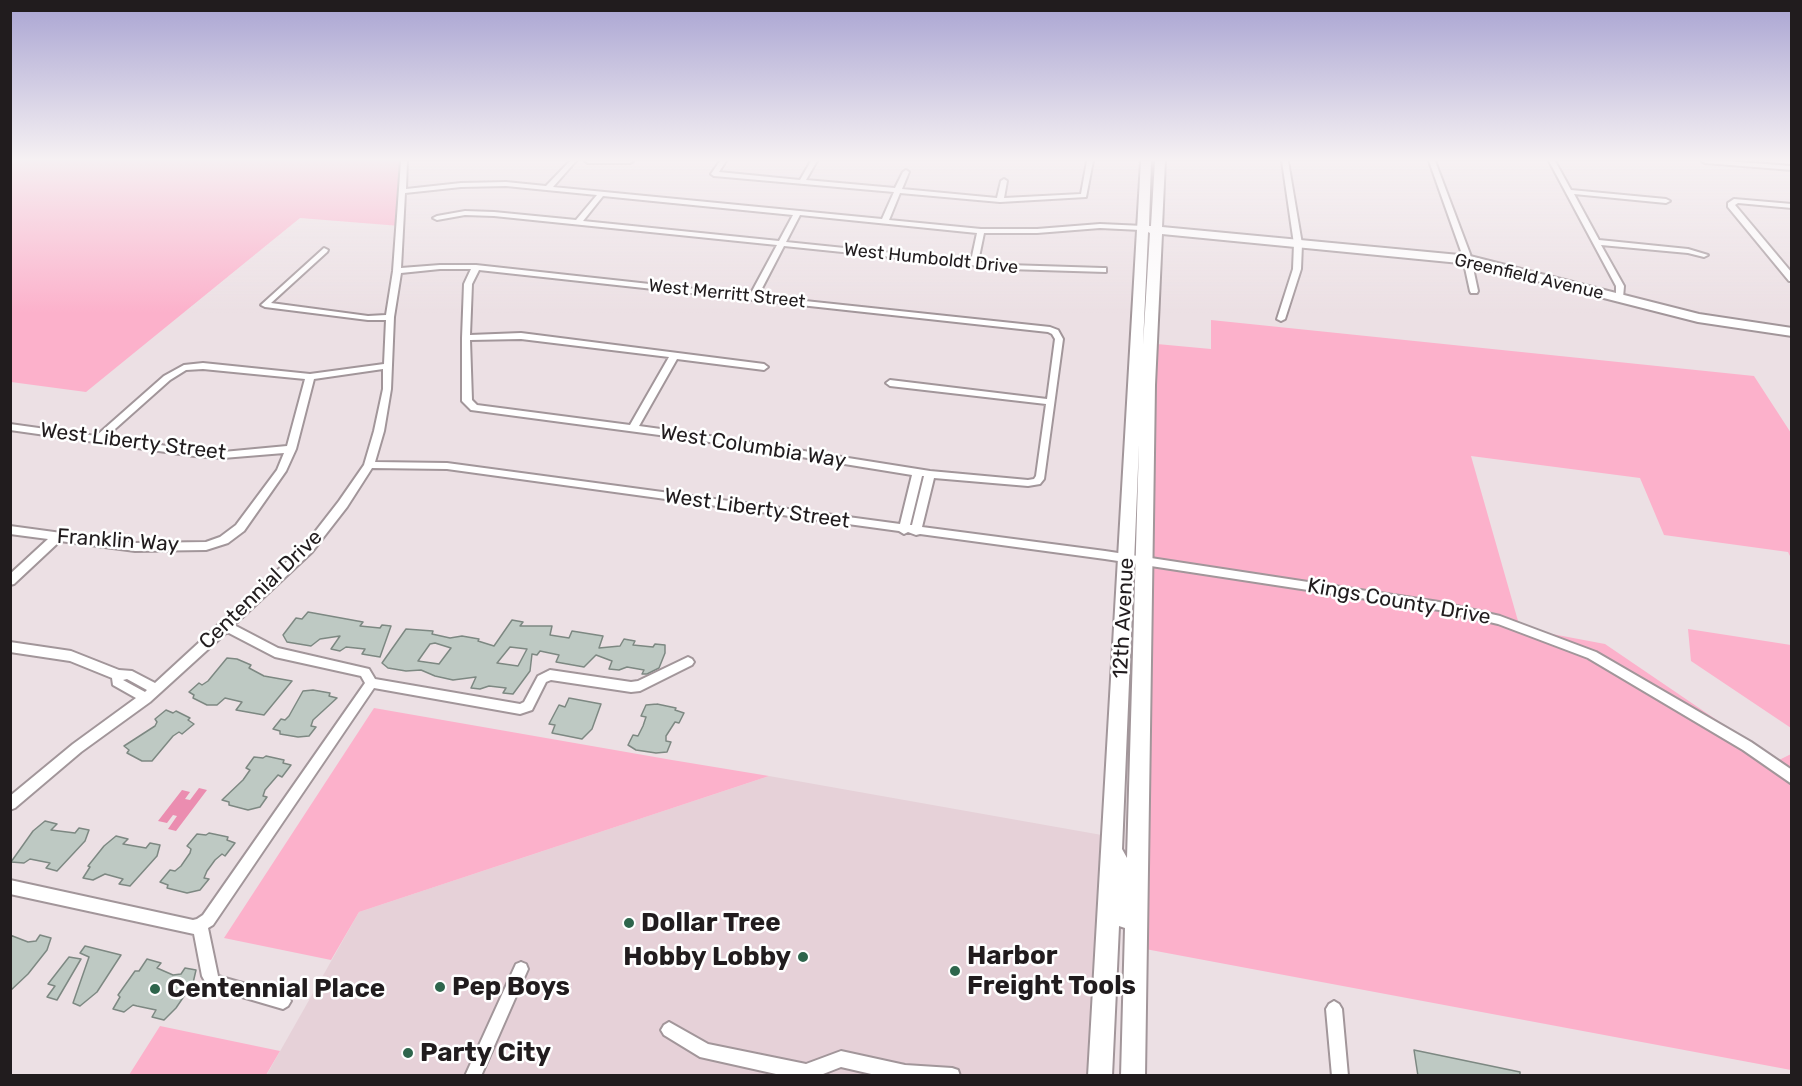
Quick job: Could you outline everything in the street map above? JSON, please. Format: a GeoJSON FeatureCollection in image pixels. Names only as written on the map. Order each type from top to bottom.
{"type":"FeatureCollection","features":[{"type":"Feature","properties":{"kind":"main road","name":"12th Avenue"},"geometry":{"type":"LineString","coordinates":[[1100,1076],[1113,852],[1148,385],[1149,212]]}},
{"type":"Feature","properties":{"kind":"main road","name":"12th Avenue"},"geometry":{"type":"LineString","coordinates":[[1150,229],[1153,212]]}},
{"type":"Feature","properties":{"kind":"main road","name":"Greenfield Avenue"},"geometry":{"type":"LineString","coordinates":[[1150,229],[1466,260],[1533,274],[1721,323],[1791,332]]}},
{"type":"Feature","properties":{"kind":"main road","name":"12th Avenue"},"geometry":{"type":"LineString","coordinates":[[1133,1076],[1136,559]]}},
{"type":"Feature","properties":{"kind":"main road"},"geometry":{"type":"LineString","coordinates":[[1113,852],[1120,864],[1124,881],[1123,948],[1134,962]]}},
{"type":"Feature","properties":{"kind":"street","name":"Centennial Drive"},"geometry":{"type":"LineString","coordinates":[[10,804],[78,748],[146,698],[308,549],[343,504],[369,465],[383,417],[390,317],[402,212]]}},
{"type":"Feature","properties":{"kind":"street"},"geometry":{"type":"LineString","coordinates":[[578,223],[587,212]]}},
{"type":"Feature","properties":{"kind":"street","name":"Greenfield Avenue"},"geometry":{"type":"LineString","coordinates":[[795,212],[981,231],[1036,231],[1100,226],[1150,229]]}},
{"type":"Feature","properties":{"kind":"street"},"geometry":{"type":"LineString","coordinates":[[753,297],[798,212]]}},
{"type":"Feature","properties":{"kind":"street"},"geometry":{"type":"LineString","coordinates":[[885,221],[889,212]]}},
{"type":"Feature","properties":{"kind":"street"},"geometry":{"type":"LineString","coordinates":[[1281,318],[1297,268],[1298,244],[1293,212]]}},
{"type":"Feature","properties":{"kind":"street"},"geometry":{"type":"LineString","coordinates":[[1449,212],[1474,291]]}},
{"type":"Feature","properties":{"kind":"street"},"geometry":{"type":"LineString","coordinates":[[1581,212],[1620,286],[1619,298]]}},
{"type":"Feature","properties":{"kind":"street"},"geometry":{"type":"LineString","coordinates":[[1736,212],[1791,279]]}},
{"type":"Feature","properties":{"kind":"street","name":"West Humboldt Drive"},"geometry":{"type":"LineString","coordinates":[[437,218],[478,213],[974,264],[1103,270]]}},
{"type":"Feature","properties":{"kind":"street"},"geometry":{"type":"LineString","coordinates":[[974,264],[981,231]]}},
{"type":"Feature","properties":{"kind":"street"},"geometry":{"type":"LineString","coordinates":[[1597,242],[1682,250],[1704,255]]}},
{"type":"Feature","properties":{"kind":"street"},"geometry":{"type":"LineString","coordinates":[[324,250],[265,305],[368,318],[390,317]]}},
{"type":"Feature","properties":{"kind":"street","name":"West Merritt Street"},"geometry":{"type":"LineString","coordinates":[[397,271],[440,267],[476,267],[1044,328],[1055,332],[1059,339],[1050,402]]}},
{"type":"Feature","properties":{"kind":"street"},"geometry":{"type":"LineString","coordinates":[[476,267],[468,284],[466,338],[522,336],[764,367]]}},
{"type":"Feature","properties":{"kind":"street","name":"West Columbia Way"},"geometry":{"type":"LineString","coordinates":[[466,338],[466,401],[469,406],[633,428],[930,474],[1018,483],[1037,482],[1042,472],[1050,402]]}},
{"type":"Feature","properties":{"kind":"street"},"geometry":{"type":"LineString","coordinates":[[633,428],[674,356]]}},
{"type":"Feature","properties":{"kind":"street"},"geometry":{"type":"LineString","coordinates":[[98,440],[168,378],[184,368],[203,366],[310,377],[387,366]]}},
{"type":"Feature","properties":{"kind":"street"},"geometry":{"type":"LineString","coordinates":[[291,449],[310,377]]}},
{"type":"Feature","properties":{"kind":"street"},"geometry":{"type":"LineString","coordinates":[[890,383],[1050,402]]}},
{"type":"Feature","properties":{"kind":"street","name":"West Liberty Street"},"geometry":{"type":"LineString","coordinates":[[10,427],[194,453],[223,455],[291,449]]}},
{"type":"Feature","properties":{"kind":"street","name":"Franklin Way"},"geometry":{"type":"LineString","coordinates":[[10,531],[135,547],[206,546],[224,540],[240,528],[281,471],[291,449]]}},
{"type":"Feature","properties":{"kind":"street","name":"West Liberty Street"},"geometry":{"type":"LineString","coordinates":[[369,465],[447,466],[904,530],[1136,559]]}},
{"type":"Feature","properties":{"kind":"street"},"geometry":{"type":"LineString","coordinates":[[904,530],[918,472]]}},
{"type":"Feature","properties":{"kind":"street"},"geometry":{"type":"LineString","coordinates":[[916,531],[930,474]]}},
{"type":"Feature","properties":{"kind":"street"},"geometry":{"type":"LineString","coordinates":[[10,581],[56,538]]}},
{"type":"Feature","properties":{"kind":"street","name":"Kings County Drive"},"geometry":{"type":"LineString","coordinates":[[1136,559],[1386,597],[1500,620],[1592,654],[1748,746],[1791,778]]}},
{"type":"Feature","properties":{"kind":"street"},"geometry":{"type":"LineString","coordinates":[[226,626],[275,652],[365,672],[371,684]]}},
{"type":"Feature","properties":{"kind":"street"},"geometry":{"type":"LineString","coordinates":[[10,647],[71,656],[118,675],[128,674],[156,689]]}},
{"type":"Feature","properties":{"kind":"street"},"geometry":{"type":"LineString","coordinates":[[371,684],[520,709],[528,706],[542,679],[550,675],[631,687],[640,686],[688,662]]}},
{"type":"Feature","properties":{"kind":"street"},"geometry":{"type":"LineString","coordinates":[[118,675],[117,682],[146,698]]}},
{"type":"Feature","properties":{"kind":"street"},"geometry":{"type":"LineString","coordinates":[[10,887],[193,927],[200,925],[208,920],[371,684]]}},
{"type":"Feature","properties":{"kind":"street"},"geometry":{"type":"LineString","coordinates":[[200,925],[209,976],[213,982],[283,1000]]}},
{"type":"Feature","properties":{"kind":"street"},"geometry":{"type":"LineString","coordinates":[[473,1076],[521,969]]}},
{"type":"Feature","properties":{"kind":"street"},"geometry":{"type":"LineString","coordinates":[[1334,1009],[1340,1076]]}},
{"type":"Feature","properties":{"kind":"street"},"geometry":{"type":"LineString","coordinates":[[669,1030],[693,1046],[706,1051],[806,1072],[841,1059],[923,1075],[952,1076]]}},
{"type":"Feature","properties":{"kind":"shaded area"},"geometry":{"type":"Polygon","coordinates":[[[11,212],[401,212],[400,226],[300,218],[86,392],[11,382],[11,212]]]}},
{"type":"Feature","properties":{"kind":"shaded area"},"geometry":{"type":"Polygon","coordinates":[[[1211,320],[1754,376],[1791,433],[1791,558],[1788,552],[1664,535],[1640,478],[1471,456],[1520,628],[1605,644],[1777,761],[1791,754],[1791,1070],[1140,948],[1131,554],[1146,343],[1211,349],[1211,320]]]}},
{"type":"Feature","properties":{"kind":"shaded area"},"geometry":{"type":"Polygon","coordinates":[[[1688,629],[1791,645],[1791,728],[1691,661],[1688,629]]]}},
{"type":"Feature","properties":{"kind":"shaded area"},"geometry":{"type":"Polygon","coordinates":[[[374,708],[769,776],[359,912],[331,960],[224,938],[374,708]]]}},
{"type":"Feature","properties":{"kind":"shaded area"},"geometry":{"type":"Polygon","coordinates":[[[769,776],[1113,837],[1100,1075],[266,1076],[359,912],[769,776]]]}},
{"type":"Feature","properties":{"kind":"shaded area"},"geometry":{"type":"Polygon","coordinates":[[[199,788],[207,790],[176,831],[168,829],[177,816],[173,815],[167,823],[158,821],[182,790],[190,792],[185,799],[190,800],[199,788]]]}},
{"type":"Feature","properties":{"kind":"shaded area"},"geometry":{"type":"Polygon","coordinates":[[[160,1026],[280,1051],[266,1075],[129,1075],[160,1026]]]}},
{"type":"Feature","properties":{"kind":"building"},"geometry":{"type":"Polygon","coordinates":[[[308,612],[363,622],[360,626],[380,628],[382,625],[391,626],[380,657],[362,654],[365,649],[346,647],[340,651],[331,649],[340,636],[320,639],[311,646],[287,642],[283,635],[296,618],[302,619],[308,612]]]}},
{"type":"Feature","properties":{"kind":"building"},"geometry":{"type":"Polygon","coordinates":[[[512,620],[523,622],[520,626],[552,626],[550,635],[569,638],[572,631],[603,636],[599,648],[620,646],[624,639],[635,641],[633,645],[653,647],[655,644],[665,645],[665,653],[659,668],[642,674],[644,670],[627,667],[619,670],[609,669],[612,661],[596,655],[584,667],[556,662],[559,655],[540,651],[537,655],[532,654],[530,671],[513,694],[503,693],[506,688],[489,686],[480,689],[471,688],[476,677],[453,680],[421,670],[406,671],[388,668],[382,663],[406,629],[433,631],[432,634],[450,638],[462,636],[479,639],[478,641],[494,646],[512,620]],[[435,643],[430,644],[418,661],[439,664],[451,648],[435,643]],[[510,647],[497,663],[518,666],[527,649],[510,647]]]}},
{"type":"Feature","properties":{"kind":"building"},"geometry":{"type":"Polygon","coordinates":[[[227,658],[237,659],[251,665],[249,668],[264,676],[292,681],[264,715],[236,710],[242,702],[225,698],[217,705],[207,705],[193,698],[194,695],[189,692],[199,683],[202,685],[208,681],[227,658]]]}},
{"type":"Feature","properties":{"kind":"building"},"geometry":{"type":"Polygon","coordinates":[[[303,691],[330,693],[329,696],[337,698],[313,720],[311,726],[316,727],[309,736],[280,734],[280,731],[273,729],[281,719],[285,720],[289,716],[303,691]]]}},
{"type":"Feature","properties":{"kind":"building"},"geometry":{"type":"Polygon","coordinates":[[[569,698],[601,704],[592,729],[582,739],[552,733],[555,725],[549,724],[559,705],[565,707],[569,698]]]}},
{"type":"Feature","properties":{"kind":"building"},"geometry":{"type":"Polygon","coordinates":[[[657,704],[676,708],[675,710],[684,713],[679,723],[675,722],[666,736],[666,741],[671,742],[667,752],[636,750],[628,745],[633,735],[638,736],[643,726],[646,717],[641,716],[646,705],[657,704]]]}},
{"type":"Feature","properties":{"kind":"building"},"geometry":{"type":"Polygon","coordinates":[[[166,710],[173,713],[176,711],[190,718],[188,720],[194,724],[182,734],[179,732],[173,736],[152,761],[142,761],[127,753],[129,750],[124,746],[155,726],[157,722],[155,719],[166,710]]]}},
{"type":"Feature","properties":{"kind":"building"},"geometry":{"type":"Polygon","coordinates":[[[266,756],[284,760],[283,763],[291,765],[282,777],[278,775],[265,790],[263,796],[267,797],[260,807],[248,810],[229,805],[229,802],[222,800],[243,780],[250,770],[246,768],[254,757],[266,756]]]}},
{"type":"Feature","properties":{"kind":"building"},"geometry":{"type":"Polygon","coordinates":[[[45,821],[57,824],[51,830],[75,833],[79,828],[89,830],[85,841],[57,871],[46,868],[50,863],[30,859],[24,863],[11,862],[33,831],[45,821]]]}},
{"type":"Feature","properties":{"kind":"building"},"geometry":{"type":"Polygon","coordinates":[[[209,833],[228,837],[227,840],[235,843],[225,856],[222,854],[215,860],[204,878],[209,879],[200,890],[187,893],[167,888],[168,885],[160,882],[170,870],[175,871],[181,866],[190,853],[191,849],[187,846],[197,834],[209,833]]]}},
{"type":"Feature","properties":{"kind":"building"},"geometry":{"type":"Polygon","coordinates":[[[116,836],[128,839],[123,844],[146,848],[150,843],[160,845],[157,856],[130,886],[119,884],[123,879],[105,874],[93,880],[83,878],[90,867],[88,866],[104,846],[116,836]]]}},
{"type":"Feature","properties":{"kind":"building"},"geometry":{"type":"Polygon","coordinates":[[[10,935],[28,942],[36,941],[40,935],[51,938],[47,950],[28,974],[10,991],[10,935]]]}},
{"type":"Feature","properties":{"kind":"building"},"geometry":{"type":"Polygon","coordinates":[[[85,946],[121,955],[97,992],[80,1006],[73,1003],[89,957],[80,953],[85,946]]]}},
{"type":"Feature","properties":{"kind":"building"},"geometry":{"type":"Polygon","coordinates":[[[69,957],[81,959],[57,1000],[47,997],[55,986],[48,984],[69,957]]]}},
{"type":"Feature","properties":{"kind":"building","name":"Centennial Place"},"geometry":{"type":"Polygon","coordinates":[[[147,959],[161,963],[157,968],[173,975],[181,974],[185,968],[196,970],[193,983],[176,1008],[164,1020],[152,1017],[156,1010],[133,1005],[124,1012],[113,1009],[120,997],[118,995],[135,971],[139,971],[147,959]]]}},
{"type":"Feature","properties":{"kind":"building"},"geometry":{"type":"Polygon","coordinates":[[[1414,1050],[1520,1072],[1520,1076],[1418,1076],[1414,1050]]]}},
{"type":"Feature","properties":{"kind":"place","name":"Dollar Tree"},"geometry":{"type":"Point","coordinates":[629,923]}},
{"type":"Feature","properties":{"kind":"place","name":"Hobby Lobby"},"geometry":{"type":"Point","coordinates":[803,957]}},
{"type":"Feature","properties":{"kind":"place","name":"Harbor Freight Tools"},"geometry":{"type":"Point","coordinates":[955,971]}},
{"type":"Feature","properties":{"kind":"place","name":"Pep Boys"},"geometry":{"type":"Point","coordinates":[440,987]}},
{"type":"Feature","properties":{"kind":"place","name":"Centennial Place"},"geometry":{"type":"Point","coordinates":[155,989]}},
{"type":"Feature","properties":{"kind":"place","name":"Party City"},"geometry":{"type":"Point","coordinates":[408,1053]}}]}
